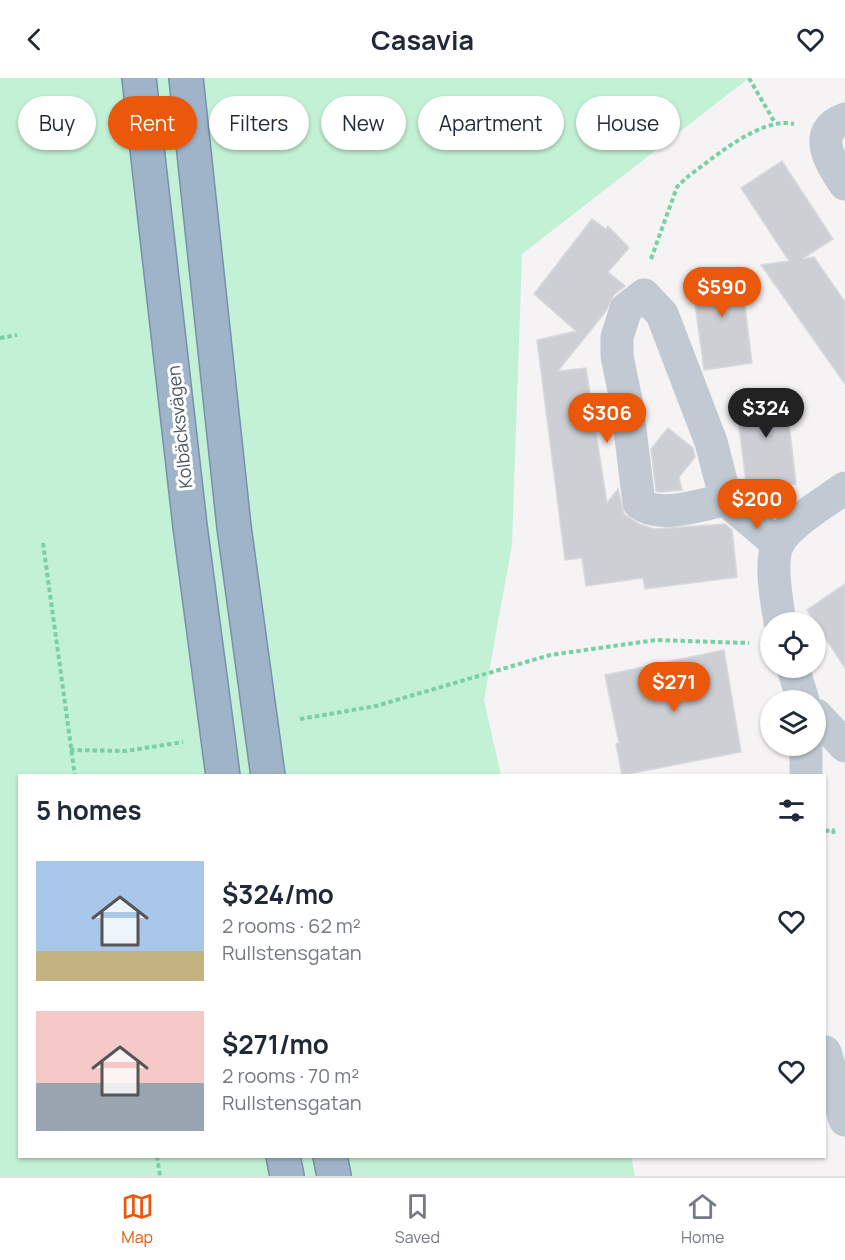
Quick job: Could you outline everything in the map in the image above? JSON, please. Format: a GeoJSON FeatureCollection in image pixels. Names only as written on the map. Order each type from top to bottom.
{"type":"FeatureCollection","features":[{"type":"Feature","properties":{"kind":"highway","name":"Kolbäcksvägen"},"geometry":{"type":"LineString","coordinates":[[139,78],[190,526],[223,774]]}},
{"type":"Feature","properties":{"kind":"highway"},"geometry":{"type":"LineString","coordinates":[[186,78],[234,527],[268,774]]}},
{"type":"Feature","properties":{"kind":"highway"},"geometry":{"type":"LineString","coordinates":[[283,1158],[287,1176]]}},
{"type":"Feature","properties":{"kind":"highway"},"geometry":{"type":"LineString","coordinates":[[330,1158],[334,1176]]}},
{"type":"Feature","properties":{"kind":"street"},"geometry":{"type":"LineString","coordinates":[[835,127],[825,145],[829,158],[845,184]]}},
{"type":"Feature","properties":{"kind":"street"},"geometry":{"type":"LineString","coordinates":[[726,500],[658,511],[647,509],[639,503],[627,405],[616,356],[617,337],[626,309],[644,296],[662,314],[711,442],[726,500],[778,544]]}},
{"type":"Feature","properties":{"kind":"street"},"geometry":{"type":"LineString","coordinates":[[779,612],[775,561],[778,544],[802,518],[845,488]]}},
{"type":"Feature","properties":{"kind":"street"},"geometry":{"type":"LineString","coordinates":[[826,726],[845,746]]}},
{"type":"Feature","properties":{"kind":"street"},"geometry":{"type":"LineString","coordinates":[[806,756],[806,774]]}},
{"type":"Feature","properties":{"kind":"street"},"geometry":{"type":"LineString","coordinates":[[826,1055],[845,1120]]}},
{"type":"Feature","properties":{"kind":"path"},"geometry":{"type":"LineString","coordinates":[[749,78],[775,123]]}},
{"type":"Feature","properties":{"kind":"path"},"geometry":{"type":"LineString","coordinates":[[644,296],[652,253],[677,188],[686,178],[736,143],[775,123],[835,127]]}},
{"type":"Feature","properties":{"kind":"path"},"geometry":{"type":"LineString","coordinates":[[0,338],[17,335]]}},
{"type":"Feature","properties":{"kind":"path"},"geometry":{"type":"LineString","coordinates":[[44,543],[75,774]]}},
{"type":"Feature","properties":{"kind":"path"},"geometry":{"type":"LineString","coordinates":[[300,719],[376,706],[550,655],[656,640],[748,642],[756,646]]}},
{"type":"Feature","properties":{"kind":"path"},"geometry":{"type":"LineString","coordinates":[[70,750],[126,751],[189,741]]}},
{"type":"Feature","properties":{"kind":"path"},"geometry":{"type":"LineString","coordinates":[[826,831],[833,830],[834,835]]}},
{"type":"Feature","properties":{"kind":"path"},"geometry":{"type":"LineString","coordinates":[[157,1158],[160,1176]]}},
{"type":"Feature","properties":{"kind":"green space"},"geometry":{"type":"Polygon","coordinates":[[[0,78],[749,78],[680,131],[680,96],[576,96],[576,150],[656,150],[522,254],[512,544],[484,700],[501,774],[18,774],[18,1158],[631,1158],[635,1176],[0,1176],[0,78]]]}},
{"type":"Feature","properties":{"kind":"building"},"geometry":{"type":"Polygon","coordinates":[[[782,161],[833,239],[802,259],[814,257],[845,302],[845,384],[761,265],[789,261],[741,188],[782,161]]]}},
{"type":"Feature","properties":{"kind":"building"},"geometry":{"type":"Polygon","coordinates":[[[592,219],[606,229],[608,226],[629,248],[608,272],[625,286],[614,295],[606,311],[558,371],[586,368],[607,503],[618,489],[624,514],[639,524],[654,529],[725,524],[732,530],[737,577],[645,589],[643,578],[586,586],[582,558],[565,560],[537,340],[576,331],[534,294],[592,219]]]}},
{"type":"Feature","properties":{"kind":"building"},"geometry":{"type":"Polygon","coordinates":[[[740,267],[752,363],[704,370],[691,274],[740,267]]]}},
{"type":"Feature","properties":{"kind":"building"},"geometry":{"type":"Polygon","coordinates":[[[785,389],[796,484],[747,490],[735,395],[785,389]]]}},
{"type":"Feature","properties":{"kind":"building"},"geometry":{"type":"Polygon","coordinates":[[[668,428],[693,448],[695,457],[679,477],[682,490],[661,492],[656,491],[651,449],[668,428]]]}},
{"type":"Feature","properties":{"kind":"building"},"geometry":{"type":"Polygon","coordinates":[[[845,584],[845,668],[826,639],[826,612],[808,612],[807,610],[845,584]]]}},
{"type":"Feature","properties":{"kind":"building"},"geometry":{"type":"Polygon","coordinates":[[[724,650],[741,752],[622,774],[616,744],[619,743],[605,675],[724,650]]]}}]}
